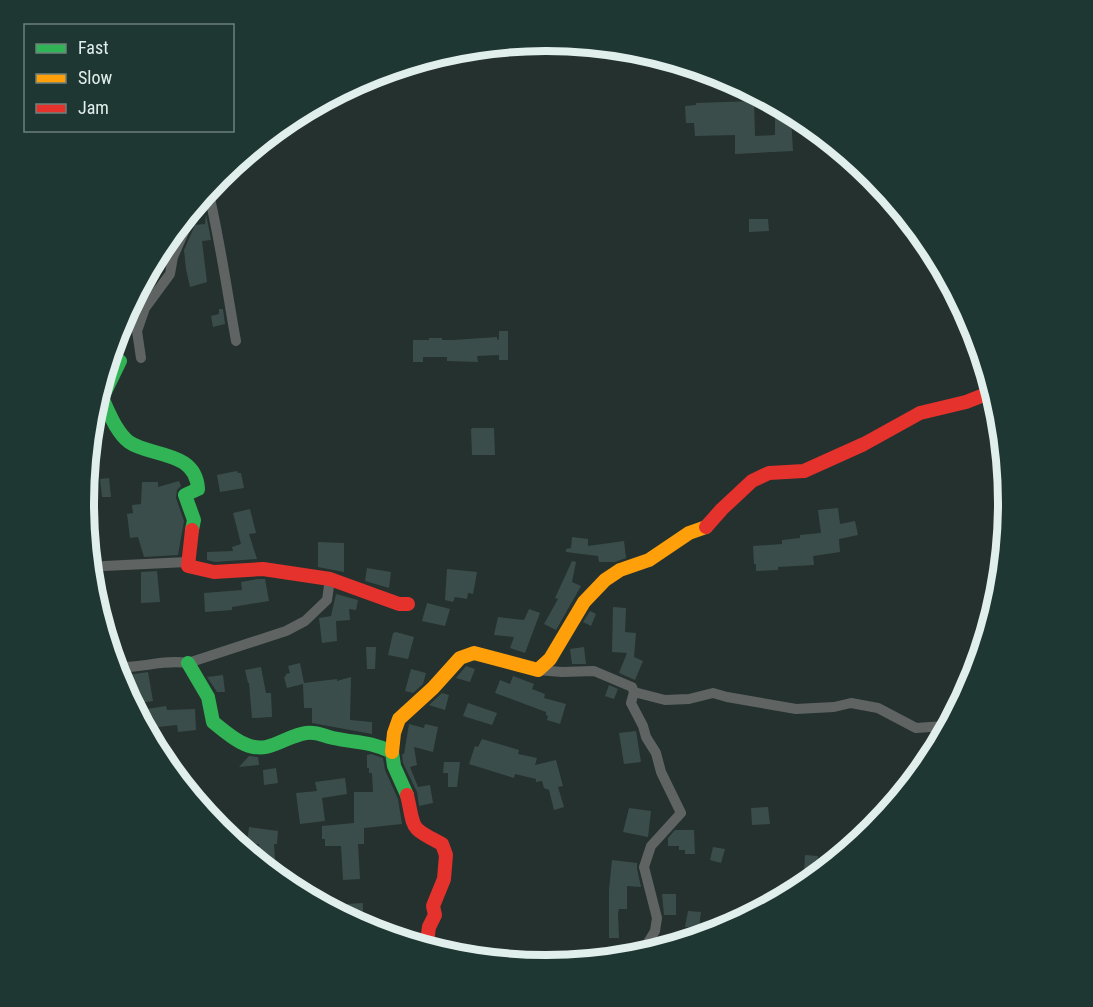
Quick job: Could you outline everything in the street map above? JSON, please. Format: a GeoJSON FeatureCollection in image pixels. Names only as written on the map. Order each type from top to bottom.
{"type":"FeatureCollection","features":[{"type":"Feature","properties":{"kind":"street"},"geometry":{"type":"LineString","coordinates":[[210,200],[236,341]]}},
{"type":"Feature","properties":{"kind":"street"},"geometry":{"type":"LineString","coordinates":[[141,358],[137,331],[145,308],[170,274],[173,257],[182,235]]}},
{"type":"Feature","properties":{"kind":"street"},"geometry":{"type":"LineString","coordinates":[[111,379],[120,361]]}},
{"type":"Feature","properties":{"kind":"street"},"geometry":{"type":"LineString","coordinates":[[538,670],[550,659],[584,602],[605,580],[620,570],[649,560],[689,533],[708,527],[722,509],[752,481],[769,472],[804,471],[864,444],[920,413],[966,402],[986,394]]}},
{"type":"Feature","properties":{"kind":"street"},"geometry":{"type":"LineString","coordinates":[[105,404],[125,438],[139,447],[167,454],[191,471],[198,484],[198,489],[185,495],[194,520],[188,566],[214,572],[263,569],[330,579],[399,604],[408,603]]}},
{"type":"Feature","properties":{"kind":"street"},"geometry":{"type":"LineString","coordinates":[[105,566],[187,562]]}},
{"type":"Feature","properties":{"kind":"street"},"geometry":{"type":"LineString","coordinates":[[125,668],[173,661],[188,663],[286,631],[305,621],[327,600],[330,579]]}},
{"type":"Feature","properties":{"kind":"street"},"geometry":{"type":"LineString","coordinates":[[427,940],[429,927],[435,915],[433,906],[444,879],[446,855],[442,844],[420,833],[411,822],[408,796],[394,766],[392,752],[394,733],[399,719],[433,688],[460,658],[474,653],[538,670],[562,672],[594,670],[632,687],[634,692],[632,703],[681,813],[651,846],[644,867],[652,907],[657,918],[655,931],[647,945]]}},
{"type":"Feature","properties":{"kind":"street"},"geometry":{"type":"LineString","coordinates":[[188,663],[208,697],[213,722],[232,737],[251,747],[266,747],[304,733],[316,732],[333,738],[356,740],[380,746],[392,752]]}},
{"type":"Feature","properties":{"kind":"street"},"geometry":{"type":"LineString","coordinates":[[634,692],[665,700],[689,699],[713,693],[727,698],[796,709],[834,707],[851,703],[878,708],[916,728],[940,726]]}},
{"type":"Feature","properties":{"kind":"building"},"geometry":{"type":"Polygon","coordinates":[[[753,101],[755,136],[775,135],[775,115],[778,115],[791,123],[793,151],[735,154],[735,135],[695,136],[694,123],[686,123],[685,106],[696,105],[696,103],[753,101]]]}},
{"type":"Feature","properties":{"kind":"building"},"geometry":{"type":"Polygon","coordinates":[[[206,214],[211,240],[202,241],[207,282],[190,287],[184,250],[195,225],[205,224],[206,214]]]}},
{"type":"Feature","properties":{"kind":"building"},"geometry":{"type":"Polygon","coordinates":[[[749,219],[768,219],[769,231],[749,232],[749,219]]]}},
{"type":"Feature","properties":{"kind":"building"},"geometry":{"type":"Polygon","coordinates":[[[219,309],[223,309],[225,324],[213,327],[211,316],[219,314],[219,309]]]}},
{"type":"Feature","properties":{"kind":"building"},"geometry":{"type":"Polygon","coordinates":[[[499,331],[508,331],[508,360],[499,360],[499,355],[477,356],[478,362],[447,361],[447,357],[423,357],[423,362],[413,362],[413,340],[497,337],[497,340],[499,331]]]}},
{"type":"Feature","properties":{"kind":"building"},"geometry":{"type":"Polygon","coordinates":[[[494,428],[495,455],[472,455],[471,429],[494,428]]]}},
{"type":"Feature","properties":{"kind":"building"},"geometry":{"type":"Polygon","coordinates":[[[237,471],[241,473],[244,488],[220,492],[217,475],[237,471]]]}},
{"type":"Feature","properties":{"kind":"building"},"geometry":{"type":"Polygon","coordinates":[[[109,478],[111,497],[102,497],[100,479],[109,478]]]}},
{"type":"Feature","properties":{"kind":"building"},"geometry":{"type":"Polygon","coordinates":[[[179,481],[181,486],[177,490],[176,498],[184,521],[178,555],[144,557],[138,537],[130,538],[127,514],[133,513],[132,505],[141,504],[142,482],[158,482],[158,487],[179,481]]]}},
{"type":"Feature","properties":{"kind":"building"},"geometry":{"type":"Polygon","coordinates":[[[838,508],[840,524],[855,521],[858,535],[839,539],[840,552],[813,556],[814,565],[756,571],[753,546],[782,544],[782,540],[821,533],[818,510],[838,508]]]}},
{"type":"Feature","properties":{"kind":"building"},"geometry":{"type":"Polygon","coordinates":[[[250,509],[256,533],[249,534],[257,559],[215,562],[207,560],[207,552],[233,551],[232,547],[241,544],[233,513],[250,509]]]}},
{"type":"Feature","properties":{"kind":"building"},"geometry":{"type":"Polygon","coordinates":[[[572,537],[588,539],[588,546],[624,541],[626,558],[615,562],[599,562],[598,556],[566,552],[566,549],[571,548],[572,537]]]}},
{"type":"Feature","properties":{"kind":"building"},"geometry":{"type":"Polygon","coordinates":[[[318,542],[344,543],[344,572],[318,567],[318,542]]]}},
{"type":"Feature","properties":{"kind":"building"},"geometry":{"type":"Polygon","coordinates":[[[572,561],[576,562],[572,582],[581,586],[556,630],[544,624],[558,599],[555,598],[572,561]]]}},
{"type":"Feature","properties":{"kind":"building"},"geometry":{"type":"Polygon","coordinates":[[[367,568],[391,572],[389,588],[365,581],[367,568]]]}},
{"type":"Feature","properties":{"kind":"building"},"geometry":{"type":"Polygon","coordinates":[[[447,569],[477,572],[473,594],[468,593],[467,599],[455,597],[453,602],[445,600],[447,569]]]}},
{"type":"Feature","properties":{"kind":"building"},"geometry":{"type":"Polygon","coordinates":[[[157,571],[160,602],[141,603],[141,572],[157,571]]]}},
{"type":"Feature","properties":{"kind":"building"},"geometry":{"type":"Polygon","coordinates":[[[265,579],[269,601],[232,607],[232,610],[205,612],[204,593],[242,590],[241,582],[265,579]]]}},
{"type":"Feature","properties":{"kind":"building"},"geometry":{"type":"Polygon","coordinates":[[[336,594],[358,600],[356,610],[349,609],[350,620],[336,621],[337,641],[322,643],[319,618],[331,616],[336,594]]]}},
{"type":"Feature","properties":{"kind":"building"},"geometry":{"type":"Polygon","coordinates":[[[427,603],[450,609],[445,626],[422,621],[427,603]]]}},
{"type":"Feature","properties":{"kind":"building"},"geometry":{"type":"Polygon","coordinates":[[[613,607],[626,608],[625,632],[636,633],[634,657],[643,661],[635,680],[619,673],[627,653],[612,652],[613,607]]]}},
{"type":"Feature","properties":{"kind":"building"},"geometry":{"type":"Polygon","coordinates":[[[529,609],[540,613],[525,653],[510,648],[514,637],[494,635],[498,617],[524,620],[529,609]]]}},
{"type":"Feature","properties":{"kind":"building"},"geometry":{"type":"Polygon","coordinates":[[[590,611],[596,614],[591,626],[583,622],[590,611]]]}},
{"type":"Feature","properties":{"kind":"building"},"geometry":{"type":"Polygon","coordinates":[[[393,633],[414,637],[408,659],[388,655],[393,633]]]}},
{"type":"Feature","properties":{"kind":"building"},"geometry":{"type":"Polygon","coordinates":[[[366,647],[376,647],[375,669],[367,669],[366,647]]]}},
{"type":"Feature","properties":{"kind":"building"},"geometry":{"type":"Polygon","coordinates":[[[584,647],[586,664],[572,664],[570,649],[584,647]]]}},
{"type":"Feature","properties":{"kind":"building"},"geometry":{"type":"Polygon","coordinates":[[[300,663],[304,683],[337,679],[337,681],[351,677],[350,720],[372,722],[372,734],[312,723],[312,708],[304,708],[303,684],[287,688],[284,677],[290,673],[288,666],[300,663]]]}},
{"type":"Feature","properties":{"kind":"building"},"geometry":{"type":"Polygon","coordinates":[[[466,666],[475,669],[470,682],[456,678],[466,666]]]}},
{"type":"Feature","properties":{"kind":"building"},"geometry":{"type":"Polygon","coordinates":[[[261,667],[266,693],[271,693],[272,717],[252,718],[249,683],[245,670],[261,667]]]}},
{"type":"Feature","properties":{"kind":"building"},"geometry":{"type":"Polygon","coordinates":[[[411,669],[426,673],[423,684],[413,693],[405,691],[411,669]]]}},
{"type":"Feature","properties":{"kind":"building"},"geometry":{"type":"Polygon","coordinates":[[[148,672],[153,701],[140,703],[127,675],[148,672]]]}},
{"type":"Feature","properties":{"kind":"building"},"geometry":{"type":"Polygon","coordinates":[[[223,675],[225,692],[217,692],[207,677],[223,675]]]}},
{"type":"Feature","properties":{"kind":"building"},"geometry":{"type":"Polygon","coordinates":[[[513,676],[534,684],[532,689],[545,694],[544,698],[566,704],[560,724],[547,720],[546,712],[495,693],[500,680],[510,684],[513,676]]]}},
{"type":"Feature","properties":{"kind":"building"},"geometry":{"type":"Polygon","coordinates":[[[609,685],[618,689],[614,699],[605,696],[609,685]]]}},
{"type":"Feature","properties":{"kind":"building"},"geometry":{"type":"Polygon","coordinates":[[[442,693],[449,695],[445,710],[429,705],[442,693]]]}},
{"type":"Feature","properties":{"kind":"building"},"geometry":{"type":"Polygon","coordinates":[[[468,703],[497,713],[492,725],[463,716],[468,703]]]}},
{"type":"Feature","properties":{"kind":"building"},"geometry":{"type":"Polygon","coordinates":[[[166,706],[167,710],[195,709],[196,730],[178,732],[177,725],[158,727],[157,733],[148,717],[147,709],[166,706]]]}},
{"type":"Feature","properties":{"kind":"building"},"geometry":{"type":"Polygon","coordinates":[[[409,724],[424,728],[425,724],[438,727],[433,752],[414,747],[417,765],[410,767],[418,787],[430,785],[433,803],[419,806],[417,792],[403,763],[402,754],[404,754],[409,724]]]}},
{"type":"Feature","properties":{"kind":"building"},"geometry":{"type":"Polygon","coordinates":[[[636,731],[641,762],[624,764],[619,733],[636,731]]]}},
{"type":"Feature","properties":{"kind":"building"},"geometry":{"type":"Polygon","coordinates":[[[482,739],[519,750],[518,754],[537,758],[535,765],[556,760],[563,786],[558,787],[564,807],[554,810],[549,790],[544,788],[542,781],[536,782],[536,779],[515,774],[514,778],[469,764],[475,746],[478,747],[482,739]]]}},
{"type":"Feature","properties":{"kind":"building"},"geometry":{"type":"Polygon","coordinates":[[[367,755],[383,758],[385,770],[398,799],[402,824],[364,828],[364,844],[358,844],[360,879],[343,880],[341,846],[325,846],[325,839],[322,839],[322,826],[354,823],[354,792],[373,792],[372,773],[369,773],[369,768],[367,768],[367,755]]]}},
{"type":"Feature","properties":{"kind":"building"},"geometry":{"type":"Polygon","coordinates":[[[249,756],[258,757],[259,765],[239,767],[249,756]]]}},
{"type":"Feature","properties":{"kind":"building"},"geometry":{"type":"Polygon","coordinates":[[[444,762],[460,762],[457,787],[448,787],[448,773],[443,773],[444,762]]]}},
{"type":"Feature","properties":{"kind":"building"},"geometry":{"type":"Polygon","coordinates":[[[276,768],[278,783],[264,785],[263,770],[276,768]]]}},
{"type":"Feature","properties":{"kind":"building"},"geometry":{"type":"Polygon","coordinates":[[[345,778],[347,794],[322,798],[325,821],[300,824],[296,793],[317,791],[315,782],[345,778]]]}},
{"type":"Feature","properties":{"kind":"building"},"geometry":{"type":"Polygon","coordinates":[[[768,807],[770,824],[752,825],[751,808],[768,807]]]}},
{"type":"Feature","properties":{"kind":"building"},"geometry":{"type":"Polygon","coordinates":[[[629,808],[651,811],[648,837],[623,832],[629,808]]]}},
{"type":"Feature","properties":{"kind":"building"},"geometry":{"type":"Polygon","coordinates":[[[249,827],[278,831],[277,844],[274,844],[275,865],[259,853],[259,844],[247,843],[249,827]]]}},
{"type":"Feature","properties":{"kind":"building"},"geometry":{"type":"Polygon","coordinates":[[[675,830],[694,830],[695,854],[685,854],[685,850],[679,850],[679,846],[668,846],[668,838],[675,830]]]}},
{"type":"Feature","properties":{"kind":"building"},"geometry":{"type":"Polygon","coordinates":[[[713,847],[725,849],[721,863],[710,860],[713,847]]]}},
{"type":"Feature","properties":{"kind":"building"},"geometry":{"type":"Polygon","coordinates":[[[805,855],[818,856],[817,865],[808,872],[804,872],[805,855]]]}},
{"type":"Feature","properties":{"kind":"building"},"geometry":{"type":"Polygon","coordinates":[[[612,860],[637,863],[641,887],[627,886],[627,909],[619,909],[618,913],[619,938],[609,938],[609,890],[612,860]]]}},
{"type":"Feature","properties":{"kind":"building"},"geometry":{"type":"Polygon","coordinates":[[[662,894],[676,894],[676,915],[664,915],[662,894]]]}},
{"type":"Feature","properties":{"kind":"building"},"geometry":{"type":"Polygon","coordinates":[[[363,903],[363,917],[346,909],[347,904],[363,903]]]}},
{"type":"Feature","properties":{"kind":"building"},"geometry":{"type":"Polygon","coordinates":[[[688,911],[701,912],[699,928],[685,927],[688,911]]]}},
{"type":"Feature","properties":{"kind":"building"},"geometry":{"type":"Polygon","coordinates":[[[558,952],[559,956],[546,956],[539,955],[558,952]]]}},
{"type":"Feature","properties":{"kind":"traffic: fast"},"geometry":{"type":"LineString","coordinates":[[111,379],[120,361]]}},
{"type":"Feature","properties":{"kind":"traffic: fast"},"geometry":{"type":"LineString","coordinates":[[105,404],[117,427],[129,442],[181,461],[189,467],[195,476],[198,489],[185,495],[194,520],[192,530]]}},
{"type":"Feature","properties":{"kind":"traffic: fast"},"geometry":{"type":"LineString","coordinates":[[188,663],[208,697],[213,722],[244,744],[259,748],[266,747],[301,734],[313,733],[376,746],[392,752],[394,766],[407,795]]}},
{"type":"Feature","properties":{"kind":"traffic: slow"},"geometry":{"type":"LineString","coordinates":[[392,752],[394,733],[399,719],[433,688],[460,658],[474,653],[538,670],[550,659],[584,602],[605,580],[620,570],[649,560],[689,533],[706,527]]}},
{"type":"Feature","properties":{"kind":"traffic: jam"},"geometry":{"type":"LineString","coordinates":[[706,527],[752,481],[769,473],[804,471],[864,444],[920,413],[966,402],[986,394]]}},
{"type":"Feature","properties":{"kind":"traffic: jam"},"geometry":{"type":"LineString","coordinates":[[192,530],[188,566],[214,572],[263,569],[330,579],[399,604],[408,604]]}},
{"type":"Feature","properties":{"kind":"traffic: jam"},"geometry":{"type":"LineString","coordinates":[[407,795],[415,826],[423,834],[442,844],[446,855],[444,879],[433,906],[435,915],[429,927],[427,940]]}}]}
